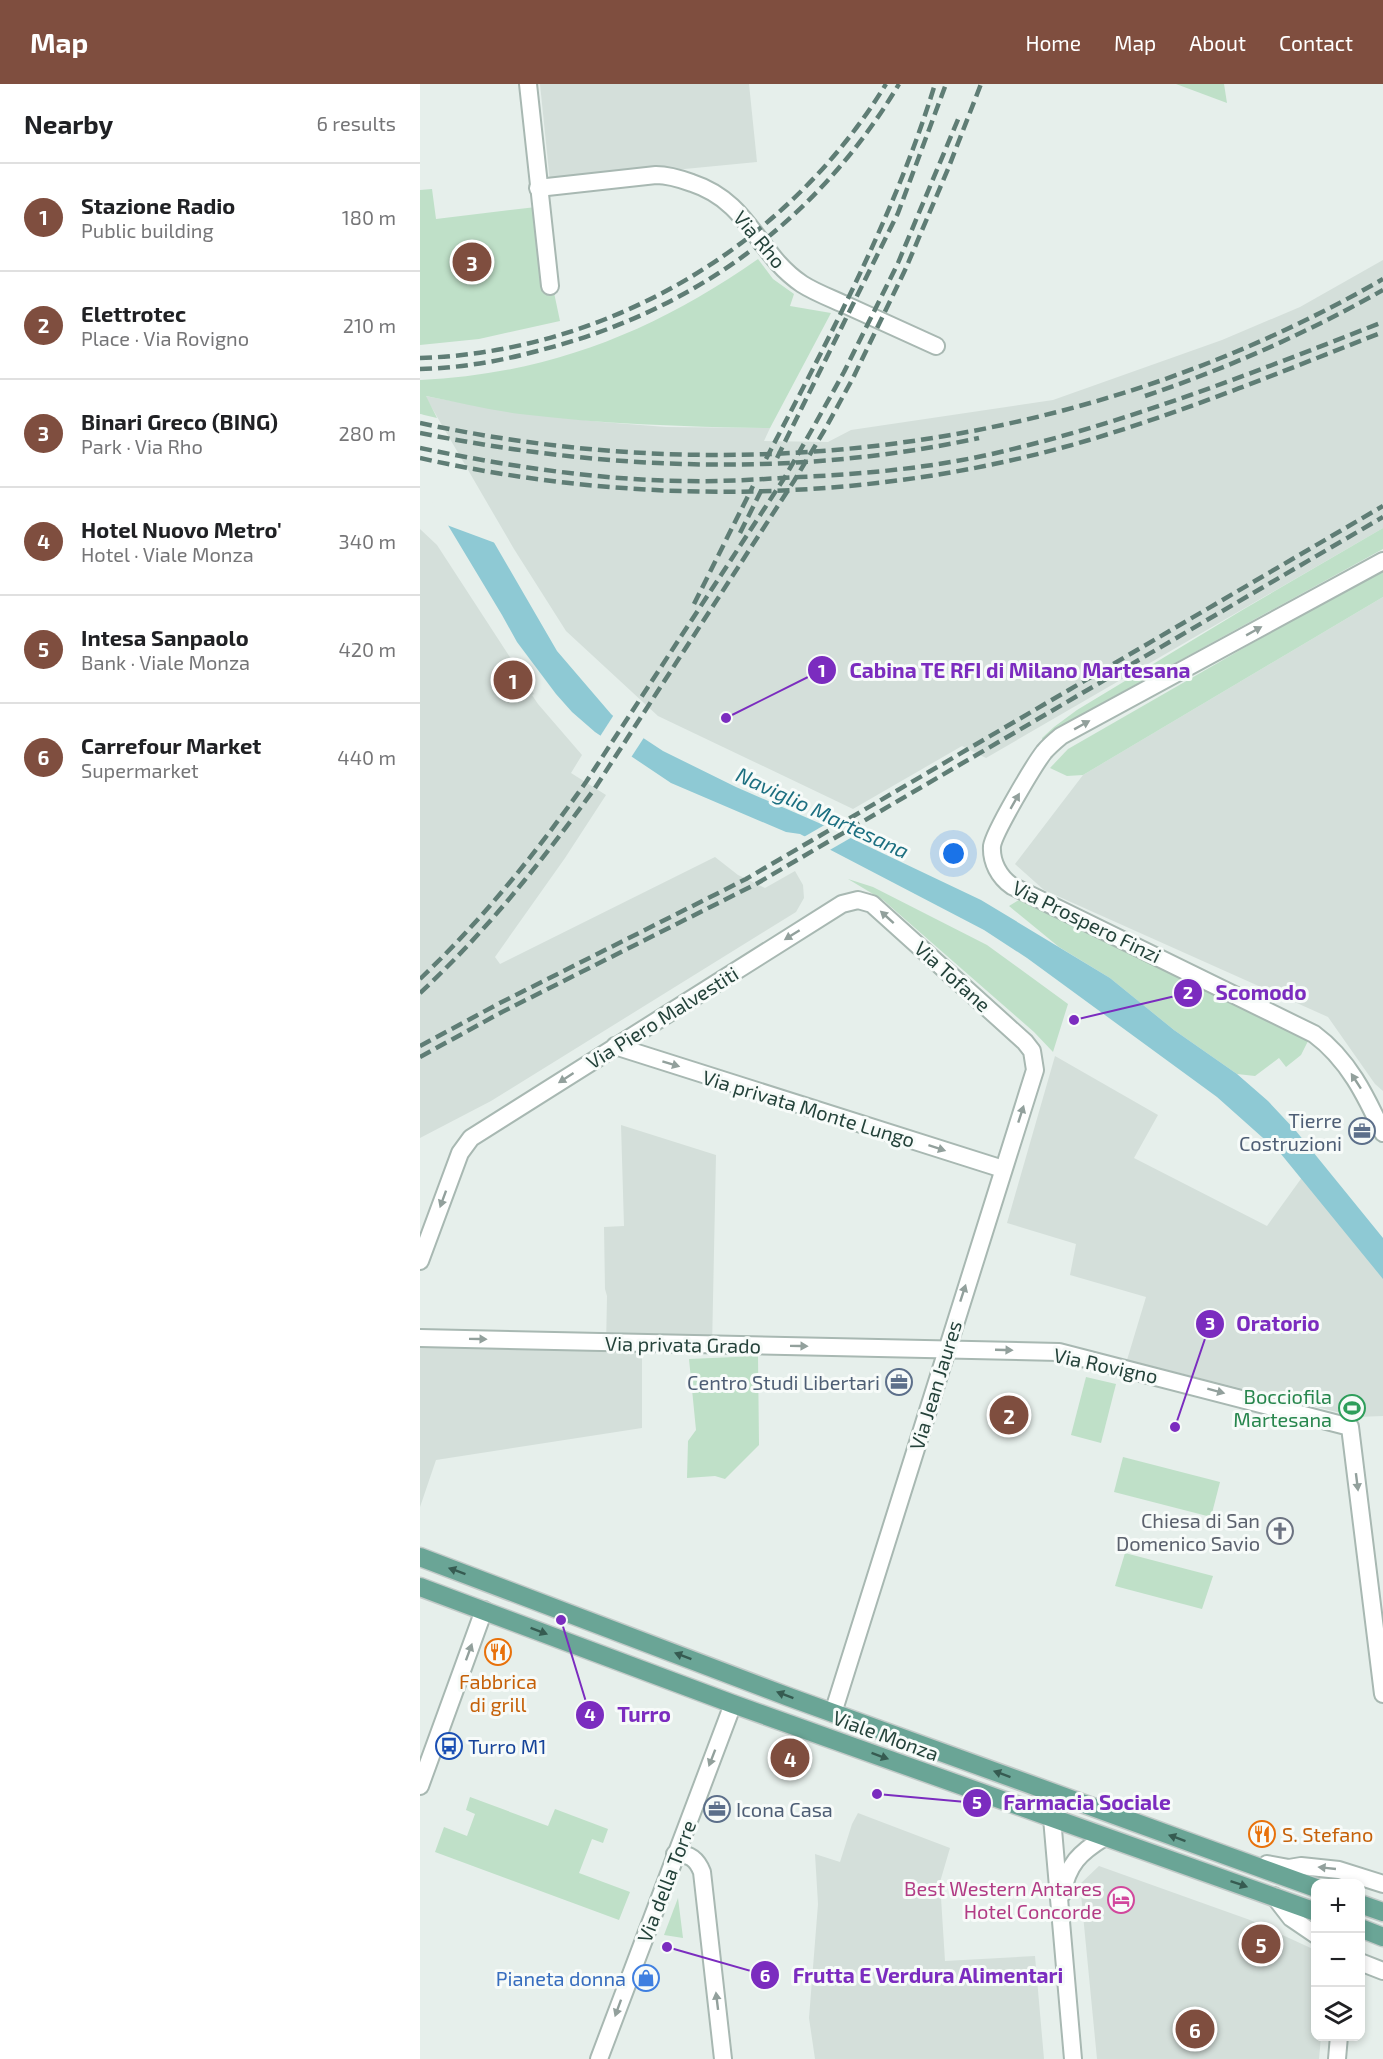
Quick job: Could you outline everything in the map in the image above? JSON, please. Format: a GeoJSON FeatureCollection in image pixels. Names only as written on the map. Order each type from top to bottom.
{"type":"FeatureCollection","features":[{"type":"Feature","properties":{"kind":"main road","name":"Viale Monza"},"geometry":{"type":"LineString","coordinates":[[420,1557],[833,1713],[1311,1886]]}},
{"type":"Feature","properties":{"kind":"main road"},"geometry":{"type":"LineString","coordinates":[[484,1610],[494,1585]]}},
{"type":"Feature","properties":{"kind":"main road","name":"Viale Monza"},"geometry":{"type":"LineString","coordinates":[[420,1587],[733,1704],[1311,1910]]}},
{"type":"Feature","properties":{"kind":"main road"},"geometry":{"type":"LineString","coordinates":[[1365,1906],[1383,1912]]}},
{"type":"Feature","properties":{"kind":"main road"},"geometry":{"type":"LineString","coordinates":[[1365,1930],[1383,1937]]}},
{"type":"Feature","properties":{"kind":"street"},"geometry":{"type":"LineString","coordinates":[[528,84],[550,286]]}},
{"type":"Feature","properties":{"kind":"street","name":"Via Rho"},"geometry":{"type":"LineString","coordinates":[[538,188],[657,175],[675,177],[699,185],[717,194],[733,206],[777,262],[804,285],[936,346]]}},
{"type":"Feature","properties":{"kind":"street","name":"Via Prospero Finzi"},"geometry":{"type":"LineString","coordinates":[[1383,561],[1069,730],[1051,744],[1038,761],[993,841],[994,863],[1001,876],[1012,886],[1299,1026],[1319,1038],[1355,1078],[1383,1133]]}},
{"type":"Feature","properties":{"kind":"street","name":"Via Piero Malvestiti"},"geometry":{"type":"LineString","coordinates":[[420,1261],[460,1153],[471,1138],[842,904],[858,900],[864,901]]}},
{"type":"Feature","properties":{"kind":"street","name":"Via Tofane"},"geometry":{"type":"LineString","coordinates":[[864,901],[880,910],[1025,1042],[1034,1058]]}},
{"type":"Feature","properties":{"kind":"street","name":"Via privata Monte Lungo"},"geometry":{"type":"LineString","coordinates":[[615,1046],[1003,1169]]}},
{"type":"Feature","properties":{"kind":"street","name":"Via Jean Jaures"},"geometry":{"type":"LineString","coordinates":[[833,1713],[1035,1070],[1034,1058]]}},
{"type":"Feature","properties":{"kind":"street","name":"Via privata Grado"},"geometry":{"type":"LineString","coordinates":[[420,1338],[946,1349]]}},
{"type":"Feature","properties":{"kind":"street","name":"Via Rovigno"},"geometry":{"type":"LineString","coordinates":[[946,1349],[1059,1352],[1350,1427],[1383,1694]]}},
{"type":"Feature","properties":{"kind":"street"},"geometry":{"type":"LineString","coordinates":[[420,1786],[484,1610]]}},
{"type":"Feature","properties":{"kind":"street","name":"Via della Torre"},"geometry":{"type":"LineString","coordinates":[[599,2059],[733,1704]]}},
{"type":"Feature","properties":{"kind":"street"},"geometry":{"type":"LineString","coordinates":[[1052,1818],[1072,2059]]}},
{"type":"Feature","properties":{"kind":"street"},"geometry":{"type":"LineString","coordinates":[[1059,1907],[1064,1884],[1074,1862],[1083,1851],[1105,1837]]}},
{"type":"Feature","properties":{"kind":"street"},"geometry":{"type":"LineString","coordinates":[[675,1854],[690,1856],[702,1872],[723,2059]]}},
{"type":"Feature","properties":{"kind":"street","name":"Viale Monza"},"geometry":{"type":"LineString","coordinates":[[1232,1858],[1289,1868],[1301,1866],[1339,1870],[1383,1884]]}},
{"type":"Feature","properties":{"kind":"street"},"geometry":{"type":"LineString","coordinates":[[1274,1896],[1291,1918],[1313,1933]]}},
{"type":"Feature","properties":{"kind":"street"},"geometry":{"type":"LineString","coordinates":[[1365,1964],[1383,1971]]}},
{"type":"Feature","properties":{"kind":"street"},"geometry":{"type":"LineString","coordinates":[[1338,2059],[1339,2041]]}},
{"type":"Feature","properties":{"kind":"shaded area"},"geometry":{"type":"Polygon","coordinates":[[[540,84],[749,84],[757,162],[550,182],[540,84]]]}},
{"type":"Feature","properties":{"kind":"shaded area"},"geometry":{"type":"Polygon","coordinates":[[[1383,260],[1383,528],[986,758],[962,746],[853,809],[658,716],[566,631],[514,549],[425,396],[518,413],[602,422],[666,427],[770,428],[764,441],[828,442],[851,430],[1053,400],[1222,340],[1300,307],[1383,260]]]}},
{"type":"Feature","properties":{"kind":"shaded area"},"geometry":{"type":"Polygon","coordinates":[[[420,529],[437,545],[534,694],[532,695],[538,704],[582,755],[571,773],[606,795],[495,957],[500,964],[715,857],[738,875],[765,888],[795,871],[803,885],[804,898],[796,912],[491,1101],[420,1138],[420,529]]]}},
{"type":"Feature","properties":{"kind":"shaded area"},"geometry":{"type":"Polygon","coordinates":[[[1383,597],[1383,1091],[1375,1084],[1328,1017],[1044,890],[1015,864],[1083,775],[1383,597]]]}},
{"type":"Feature","properties":{"kind":"shaded area"},"geometry":{"type":"Polygon","coordinates":[[[1055,1056],[1158,1115],[1134,1158],[1267,1226],[1303,1176],[1383,1276],[1383,1416],[1357,1417],[1127,1360],[1146,1297],[1070,1275],[1076,1244],[1007,1223],[1055,1056]]]}},
{"type":"Feature","properties":{"kind":"shaded area"},"geometry":{"type":"Polygon","coordinates":[[[621,1125],[716,1155],[712,1348],[642,1348],[642,1428],[436,1460],[420,1507],[420,1342],[606,1347],[607,1296],[604,1227],[624,1226],[621,1125]]]}},
{"type":"Feature","properties":{"kind":"shaded area"},"geometry":{"type":"Polygon","coordinates":[[[858,1813],[950,1848],[940,1882],[945,1961],[1035,1956],[1044,2059],[815,2059],[809,2018],[818,1904],[815,1854],[840,1862],[852,1824],[858,1813]]]}},
{"type":"Feature","properties":{"kind":"shaded area"},"geometry":{"type":"Polygon","coordinates":[[[1099,1866],[1250,1920],[1311,1948],[1311,2041],[1321,2041],[1319,2059],[1097,2059],[1080,1884],[1099,1866]]]}},
{"type":"Feature","properties":{"kind":"green space"},"geometry":{"type":"Polygon","coordinates":[[[1176,84],[1224,84],[1227,103],[1176,84]]]}},
{"type":"Feature","properties":{"kind":"green space"},"geometry":{"type":"Polygon","coordinates":[[[432,189],[436,219],[536,207],[560,321],[479,339],[420,345],[420,190],[432,189]]]}},
{"type":"Feature","properties":{"kind":"green space"},"geometry":{"type":"Polygon","coordinates":[[[758,259],[773,279],[794,294],[790,306],[831,313],[770,428],[582,420],[520,414],[426,396],[437,418],[420,414],[420,380],[512,369],[598,345],[679,308],[758,259]]]}},
{"type":"Feature","properties":{"kind":"green space"},"geometry":{"type":"Polygon","coordinates":[[[1383,528],[1383,549],[1071,720],[1043,742],[1042,738],[1077,710],[1383,528]]]}},
{"type":"Feature","properties":{"kind":"green space"},"geometry":{"type":"Polygon","coordinates":[[[1383,568],[1383,597],[1083,775],[1067,776],[1050,768],[1068,749],[1383,568]]]}},
{"type":"Feature","properties":{"kind":"green space"},"geometry":{"type":"Polygon","coordinates":[[[848,879],[873,887],[987,945],[1068,1004],[1053,1052],[1034,1032],[883,900],[848,879]]]}},
{"type":"Feature","properties":{"kind":"green space"},"geometry":{"type":"Polygon","coordinates":[[[1019,900],[1287,1027],[1308,1041],[1301,1055],[1286,1067],[1279,1058],[1255,1076],[1237,1074],[1174,1030],[1110,978],[1059,947],[1009,906],[1019,900]]]}},
{"type":"Feature","properties":{"kind":"green space"},"geometry":{"type":"Polygon","coordinates":[[[758,1356],[759,1445],[725,1479],[715,1476],[687,1478],[688,1441],[696,1430],[689,1359],[758,1356]]]}},
{"type":"Feature","properties":{"kind":"green space"},"geometry":{"type":"Polygon","coordinates":[[[1086,1377],[1116,1384],[1101,1443],[1071,1435],[1086,1377]]]}},
{"type":"Feature","properties":{"kind":"green space"},"geometry":{"type":"Polygon","coordinates":[[[1123,1457],[1220,1482],[1211,1517],[1114,1492],[1123,1457]]]}},
{"type":"Feature","properties":{"kind":"green space"},"geometry":{"type":"Polygon","coordinates":[[[1125,1553],[1213,1576],[1202,1609],[1115,1586],[1125,1553]]]}},
{"type":"Feature","properties":{"kind":"green space"},"geometry":{"type":"Polygon","coordinates":[[[470,1797],[548,1826],[555,1809],[608,1829],[603,1843],[592,1839],[579,1873],[630,1892],[619,1920],[435,1852],[444,1827],[467,1836],[475,1814],[466,1810],[470,1797]]]}},
{"type":"Feature","properties":{"kind":"green space"},"geometry":{"type":"Polygon","coordinates":[[[678,1898],[683,1938],[664,1935],[678,1898]]]}},
{"type":"Feature","properties":{"kind":"water"},"geometry":{"type":"Polygon","coordinates":[[[420,415],[557,651],[622,724],[663,751],[736,787],[819,823],[981,900],[1110,978],[1174,1030],[1237,1074],[1268,1101],[1296,1131],[1383,1238],[1383,1279],[1281,1154],[1217,1097],[1027,958],[984,930],[800,834],[786,832],[671,783],[595,732],[572,712],[517,642],[449,527],[420,472],[420,415]]]}},
{"type":"Feature","properties":{"kind":"pier"},"geometry":{"type":"Polygon","coordinates":[[[420,414],[423,415],[498,544],[444,524],[420,479],[420,414]]]}},
{"type":"Feature","properties":{"kind":"pier"},"geometry":{"type":"Polygon","coordinates":[[[615,713],[645,736],[630,759],[599,738],[615,713]]]}},
{"type":"Feature","properties":{"kind":"pier"},"geometry":{"type":"Polygon","coordinates":[[[828,823],[854,836],[828,851],[802,838],[828,823]]]}},
{"type":"Feature","properties":{"kind":"railway"},"geometry":{"type":"LineString","coordinates":[[420,358],[490,351],[559,335],[625,311],[687,279],[745,240],[798,194],[846,142],[886,84]]}},
{"type":"Feature","properties":{"kind":"railway"},"geometry":{"type":"LineString","coordinates":[[420,369],[481,363],[541,350],[597,333],[650,311],[700,285],[747,253],[790,218],[830,177],[867,133],[899,84]]}},
{"type":"Feature","properties":{"kind":"railway"},"geometry":{"type":"LineString","coordinates":[[766,459],[837,322],[881,228],[901,181],[935,84]]}},
{"type":"Feature","properties":{"kind":"railway"},"geometry":{"type":"LineString","coordinates":[[777,458],[898,213],[946,84]]}},
{"type":"Feature","properties":{"kind":"railway"},"geometry":{"type":"LineString","coordinates":[[420,993],[513,895],[595,788],[794,481],[853,378],[906,268],[981,84]]}},
{"type":"Feature","properties":{"kind":"railway"},"geometry":{"type":"LineString","coordinates":[[420,979],[487,909],[528,860],[586,782],[785,477],[844,372],[898,263],[959,117]]}},
{"type":"Feature","properties":{"kind":"railway"},"geometry":{"type":"LineString","coordinates":[[420,423],[544,444],[668,454],[792,453],[915,441],[1037,417],[1156,382],[1271,336],[1383,279]]}},
{"type":"Feature","properties":{"kind":"railway"},"geometry":{"type":"LineString","coordinates":[[1145,396],[1267,349],[1383,290]]}},
{"type":"Feature","properties":{"kind":"railway"},"geometry":{"type":"LineString","coordinates":[[420,448],[552,471],[653,480],[743,480],[921,467],[992,454],[1141,412],[1383,322]]}},
{"type":"Feature","properties":{"kind":"railway"},"geometry":{"type":"LineString","coordinates":[[420,458],[503,474],[586,485],[671,491],[756,491],[840,487],[924,477],[1007,461],[1089,440],[1237,389],[1383,332]]}},
{"type":"Feature","properties":{"kind":"railway"},"geometry":{"type":"LineString","coordinates":[[420,433],[559,455],[700,464],[770,464],[840,459],[910,451],[979,438]]}},
{"type":"Feature","properties":{"kind":"railway"},"geometry":{"type":"LineString","coordinates":[[740,533],[764,485]]}},
{"type":"Feature","properties":{"kind":"railway"},"geometry":{"type":"LineString","coordinates":[[694,604],[753,486]]}},
{"type":"Feature","properties":{"kind":"railway"},"geometry":{"type":"LineString","coordinates":[[420,1046],[498,1004],[746,879],[1383,506]]}},
{"type":"Feature","properties":{"kind":"railway"},"geometry":{"type":"LineString","coordinates":[[420,1057],[502,1012],[756,884],[1383,517]]}},
{"type":"Feature","properties":{"kind":"place","name":"Binari Greco (BING)"},"geometry":{"type":"Point","coordinates":[472,262]}},
{"type":"Feature","properties":{"kind":"place","name":"Stazione Radio"},"geometry":{"type":"Point","coordinates":[513,680]}},
{"type":"Feature","properties":{"kind":"place","name":"Cabina TE RFI di Milano Martesana"},"geometry":{"type":"Point","coordinates":[726,718]}},
{"type":"Feature","properties":{"kind":"place","name":"Scomodo"},"geometry":{"type":"Point","coordinates":[1074,1020]}},
{"type":"Feature","properties":{"kind":"place","name":"Tierre Costruzioni"},"geometry":{"type":"Point","coordinates":[1362,1131]}},
{"type":"Feature","properties":{"kind":"place","name":"Centro Studi Libertari"},"geometry":{"type":"Point","coordinates":[899,1382]}},
{"type":"Feature","properties":{"kind":"place","name":"Bocciofila Martesana"},"geometry":{"type":"Point","coordinates":[1352,1408]}},
{"type":"Feature","properties":{"kind":"place","name":"Elettrotec"},"geometry":{"type":"Point","coordinates":[1009,1415]}},
{"type":"Feature","properties":{"kind":"place","name":"Oratorio"},"geometry":{"type":"Point","coordinates":[1175,1427]}},
{"type":"Feature","properties":{"kind":"place","name":"Chiesa di San Domenico Savio"},"geometry":{"type":"Point","coordinates":[1280,1531]}},
{"type":"Feature","properties":{"kind":"place","name":"Turro"},"geometry":{"type":"Point","coordinates":[561,1620]}},
{"type":"Feature","properties":{"kind":"place","name":"Fabbrica di grill"},"geometry":{"type":"Point","coordinates":[498,1652]}},
{"type":"Feature","properties":{"kind":"place","name":"Turro M1"},"geometry":{"type":"Point","coordinates":[449,1746]}},
{"type":"Feature","properties":{"kind":"place","name":"Hotel Nuovo Metro'"},"geometry":{"type":"Point","coordinates":[790,1758]}},
{"type":"Feature","properties":{"kind":"place","name":"Farmacia Sociale"},"geometry":{"type":"Point","coordinates":[877,1794]}},
{"type":"Feature","properties":{"kind":"place","name":"Icona Casa"},"geometry":{"type":"Point","coordinates":[717,1809]}},
{"type":"Feature","properties":{"kind":"place","name":"S. Stefano"},"geometry":{"type":"Point","coordinates":[1262,1834]}},
{"type":"Feature","properties":{"kind":"place","name":"Best Western Antares Hotel Concorde"},"geometry":{"type":"Point","coordinates":[1121,1900]}},
{"type":"Feature","properties":{"kind":"place","name":"Intesa Sanpaolo"},"geometry":{"type":"Point","coordinates":[1261,1944]}},
{"type":"Feature","properties":{"kind":"place","name":"Frutta E Verdura Alimentari"},"geometry":{"type":"Point","coordinates":[667,1947]}},
{"type":"Feature","properties":{"kind":"place","name":"Pianeta donna"},"geometry":{"type":"Point","coordinates":[646,1978]}},
{"type":"Feature","properties":{"kind":"place","name":"Carrefour Market"},"geometry":{"type":"Point","coordinates":[1195,2029]}},
{"type":"Feature","properties":{"kind":"water label","name":"Naviglio Martesana"},"geometry":{"type":"Point","coordinates":[823,812]}}]}
